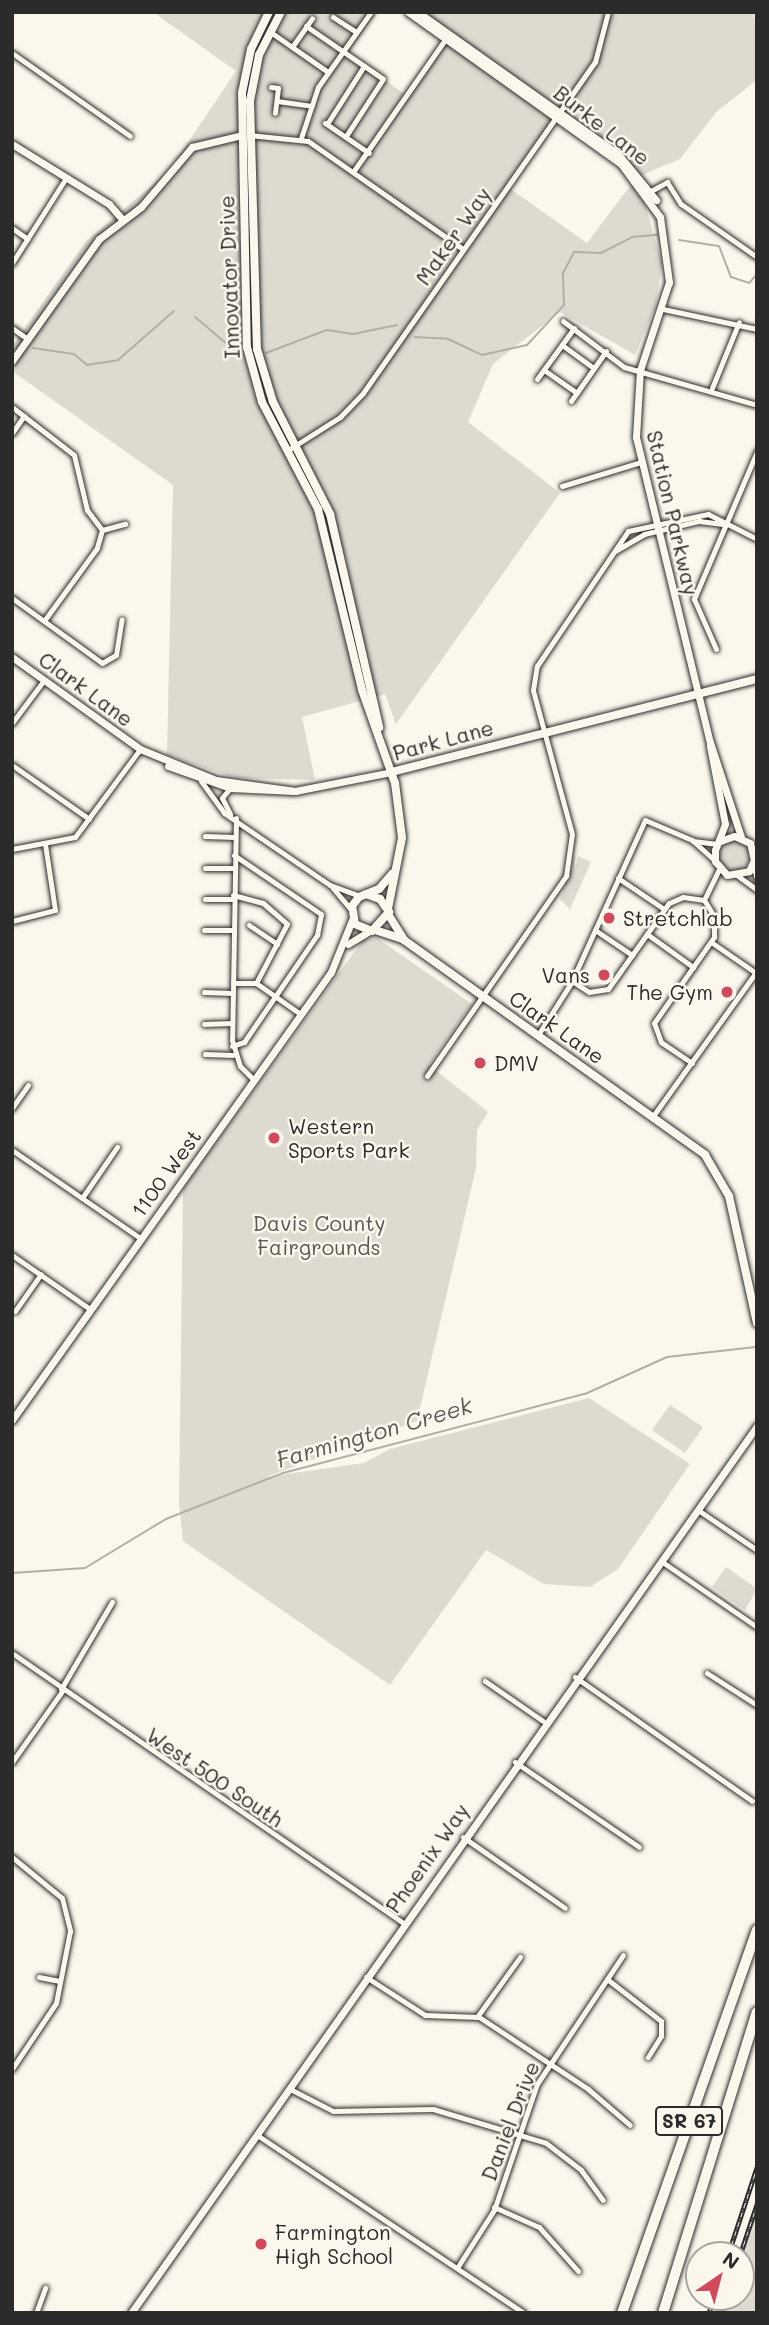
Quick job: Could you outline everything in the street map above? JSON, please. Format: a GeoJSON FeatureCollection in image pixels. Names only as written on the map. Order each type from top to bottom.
{"type":"FeatureCollection","features":[{"type":"Feature","properties":{"kind":"highway","name":"SR 67"},"geometry":{"type":"LineString","coordinates":[[622,2313],[757,1930]]}},
{"type":"Feature","properties":{"kind":"highway","name":"SR 67"},"geometry":{"type":"LineString","coordinates":[[663,2313],[757,2012]]}},
{"type":"Feature","properties":{"kind":"main road","name":"Innovator Drive"},"geometry":{"type":"LineString","coordinates":[[269,12],[245,68],[257,349],[269,393],[292,448],[332,523],[379,730],[392,772]]}},
{"type":"Feature","properties":{"kind":"main road","name":"Innovator Drive"},"geometry":{"type":"LineString","coordinates":[[246,135],[252,85],[270,31],[281,12]]}},
{"type":"Feature","properties":{"kind":"main road","name":"Park Lane"},"geometry":{"type":"LineString","coordinates":[[392,772],[757,679]]}},
{"type":"Feature","properties":{"kind":"main road"},"geometry":{"type":"LineString","coordinates":[[372,931],[388,912],[393,873],[402,838],[392,772]]}},
{"type":"Feature","properties":{"kind":"main road"},"geometry":{"type":"LineString","coordinates":[[352,915],[364,895],[393,873]]}},
{"type":"Feature","properties":{"kind":"main road"},"geometry":{"type":"LineString","coordinates":[[364,895],[388,912]]}},
{"type":"Feature","properties":{"kind":"main road","name":"Clark Lane"},"geometry":{"type":"LineString","coordinates":[[388,912],[404,940]]}},
{"type":"Feature","properties":{"kind":"main road","name":"Clark Lane"},"geometry":{"type":"LineString","coordinates":[[352,915],[372,931],[404,940],[691,1143],[726,1187],[757,1323]]}},
{"type":"Feature","properties":{"kind":"street","name":"Burke Lane"},"geometry":{"type":"LineString","coordinates":[[408,12],[447,36]]}},
{"type":"Feature","properties":{"kind":"street","name":"Burke Lane"},"geometry":{"type":"LineString","coordinates":[[418,12],[621,164],[650,192],[658,211]]}},
{"type":"Feature","properties":{"kind":"street","name":"Maker Way"},"geometry":{"type":"LineString","coordinates":[[292,448],[352,406],[601,51],[608,12]]}},
{"type":"Feature","properties":{"kind":"street"},"geometry":{"type":"LineString","coordinates":[[301,138],[328,72],[369,13]]}},
{"type":"Feature","properties":{"kind":"street"},"geometry":{"type":"LineString","coordinates":[[333,17],[356,32]]}},
{"type":"Feature","properties":{"kind":"street"},"geometry":{"type":"LineString","coordinates":[[292,47],[312,18]]}},
{"type":"Feature","properties":{"kind":"street"},"geometry":{"type":"LineString","coordinates":[[306,26],[383,79],[346,136]]}},
{"type":"Feature","properties":{"kind":"street"},"geometry":{"type":"LineString","coordinates":[[270,31],[328,72]]}},
{"type":"Feature","properties":{"kind":"street"},"geometry":{"type":"LineString","coordinates":[[353,172],[369,153],[447,36]]}},
{"type":"Feature","properties":{"kind":"street"},"geometry":{"type":"LineString","coordinates":[[12,53],[130,136]]}},
{"type":"Feature","properties":{"kind":"street"},"geometry":{"type":"LineString","coordinates":[[364,66],[325,123],[369,153]]}},
{"type":"Feature","properties":{"kind":"street"},"geometry":{"type":"LineString","coordinates":[[271,87],[278,88],[275,113]]}},
{"type":"Feature","properties":{"kind":"street"},"geometry":{"type":"LineString","coordinates":[[277,101],[312,106]]}},
{"type":"Feature","properties":{"kind":"street"},"geometry":{"type":"LineString","coordinates":[[12,360],[95,243],[123,220],[195,144],[246,135],[301,138],[463,249]]}},
{"type":"Feature","properties":{"kind":"street"},"geometry":{"type":"LineString","coordinates":[[12,144],[109,204],[123,220]]}},
{"type":"Feature","properties":{"kind":"street"},"geometry":{"type":"LineString","coordinates":[[12,263],[66,178]]}},
{"type":"Feature","properties":{"kind":"street"},"geometry":{"type":"LineString","coordinates":[[650,192],[667,182],[681,204],[757,257]]}},
{"type":"Feature","properties":{"kind":"street","name":"Station Parkway"},"geometry":{"type":"LineString","coordinates":[[658,211],[670,257],[663,309],[639,373],[634,417],[641,462],[710,742],[725,824],[719,843]]}},
{"type":"Feature","properties":{"kind":"street"},"geometry":{"type":"LineString","coordinates":[[12,228],[28,239]]}},
{"type":"Feature","properties":{"kind":"street"},"geometry":{"type":"LineString","coordinates":[[663,309],[739,322],[757,329]]}},
{"type":"Feature","properties":{"kind":"street"},"geometry":{"type":"LineString","coordinates":[[563,321],[639,373],[712,388],[757,405]]}},
{"type":"Feature","properties":{"kind":"street"},"geometry":{"type":"LineString","coordinates":[[712,388],[739,322]]}},
{"type":"Feature","properties":{"kind":"street"},"geometry":{"type":"LineString","coordinates":[[12,328],[28,339]]}},
{"type":"Feature","properties":{"kind":"street"},"geometry":{"type":"LineString","coordinates":[[537,379],[574,328]]}},
{"type":"Feature","properties":{"kind":"street"},"geometry":{"type":"LineString","coordinates":[[562,345],[594,368]]}},
{"type":"Feature","properties":{"kind":"street"},"geometry":{"type":"LineString","coordinates":[[571,401],[606,351]]}},
{"type":"Feature","properties":{"kind":"street"},"geometry":{"type":"LineString","coordinates":[[544,370],[576,393]]}},
{"type":"Feature","properties":{"kind":"street"},"geometry":{"type":"LineString","coordinates":[[12,407],[74,455],[87,510],[102,530]]}},
{"type":"Feature","properties":{"kind":"street"},"geometry":{"type":"LineString","coordinates":[[12,433],[24,416]]}},
{"type":"Feature","properties":{"kind":"street"},"geometry":{"type":"LineString","coordinates":[[716,649],[694,600],[757,451]]}},
{"type":"Feature","properties":{"kind":"street"},"geometry":{"type":"LineString","coordinates":[[562,486],[641,462]]}},
{"type":"Feature","properties":{"kind":"street"},"geometry":{"type":"LineString","coordinates":[[427,1076],[554,899],[573,849],[533,673],[615,551],[631,537],[657,528],[699,521],[725,524],[757,539]]}},
{"type":"Feature","properties":{"kind":"street"},"geometry":{"type":"LineString","coordinates":[[102,530],[125,524]]}},
{"type":"Feature","properties":{"kind":"street"},"geometry":{"type":"LineString","coordinates":[[44,621],[97,548],[102,530]]}},
{"type":"Feature","properties":{"kind":"street"},"geometry":{"type":"LineString","coordinates":[[12,598],[107,663],[122,642],[122,619]]}},
{"type":"Feature","properties":{"kind":"street","name":"Clark Lane"},"geometry":{"type":"LineString","coordinates":[[12,657],[139,749]]}},
{"type":"Feature","properties":{"kind":"street"},"geometry":{"type":"LineString","coordinates":[[12,723],[44,680]]}},
{"type":"Feature","properties":{"kind":"street"},"geometry":{"type":"LineString","coordinates":[[12,708],[19,713]]}},
{"type":"Feature","properties":{"kind":"street","name":"Station Parkway"},"geometry":{"type":"LineString","coordinates":[[710,742],[741,837]]}},
{"type":"Feature","properties":{"kind":"street"},"geometry":{"type":"LineString","coordinates":[[12,849],[75,837],[139,749]]}},
{"type":"Feature","properties":{"kind":"street","name":"Park Lane"},"geometry":{"type":"LineString","coordinates":[[139,749],[160,760],[216,780],[295,791],[392,772]]}},
{"type":"Feature","properties":{"kind":"street"},"geometry":{"type":"LineString","coordinates":[[160,760],[201,781],[230,788],[295,791]]}},
{"type":"Feature","properties":{"kind":"street"},"geometry":{"type":"LineString","coordinates":[[12,765],[89,819]]}},
{"type":"Feature","properties":{"kind":"street"},"geometry":{"type":"LineString","coordinates":[[201,781],[208,796],[330,885],[352,915]]}},
{"type":"Feature","properties":{"kind":"street"},"geometry":{"type":"LineString","coordinates":[[230,788],[222,798],[233,816],[234,837],[232,1046],[233,1055],[254,1080]]}},
{"type":"Feature","properties":{"kind":"street"},"geometry":{"type":"LineString","coordinates":[[538,1035],[572,981],[645,820],[692,840],[719,843],[741,837],[753,844],[757,878]]}},
{"type":"Feature","properties":{"kind":"street"},"geometry":{"type":"LineString","coordinates":[[205,836],[234,837]]}},
{"type":"Feature","properties":{"kind":"street"},"geometry":{"type":"LineString","coordinates":[[692,840],[717,865],[757,890]]}},
{"type":"Feature","properties":{"kind":"street"},"geometry":{"type":"LineString","coordinates":[[704,900],[715,884],[719,843]]}},
{"type":"Feature","properties":{"kind":"street"},"geometry":{"type":"LineString","coordinates":[[12,921],[55,910],[46,844]]}},
{"type":"Feature","properties":{"kind":"street"},"geometry":{"type":"LineString","coordinates":[[232,1046],[244,1042],[317,935],[321,915],[234,855]]}},
{"type":"Feature","properties":{"kind":"street"},"geometry":{"type":"LineString","coordinates":[[715,884],[735,876],[755,861]]}},
{"type":"Feature","properties":{"kind":"street"},"geometry":{"type":"LineString","coordinates":[[205,868],[234,868]]}},
{"type":"Feature","properties":{"kind":"street"},"geometry":{"type":"LineString","coordinates":[[618,877],[664,909]]}},
{"type":"Feature","properties":{"kind":"street"},"geometry":{"type":"LineString","coordinates":[[330,885],[364,895]]}},
{"type":"Feature","properties":{"kind":"street"},"geometry":{"type":"LineString","coordinates":[[205,899],[250,896],[286,921],[256,983]]}},
{"type":"Feature","properties":{"kind":"street"},"geometry":{"type":"LineString","coordinates":[[572,981],[589,992],[604,990],[664,909],[683,897],[704,900],[714,916],[711,942],[654,1023],[661,1042],[692,1063]]}},
{"type":"Feature","properties":{"kind":"street","name":"1100 West"},"geometry":{"type":"LineString","coordinates":[[347,945],[352,915]]}},
{"type":"Feature","properties":{"kind":"street"},"geometry":{"type":"LineString","coordinates":[[249,925],[277,944]]}},
{"type":"Feature","properties":{"kind":"street"},"geometry":{"type":"LineString","coordinates":[[204,930],[234,930]]}},
{"type":"Feature","properties":{"kind":"street"},"geometry":{"type":"LineString","coordinates":[[595,930],[632,955]]}},
{"type":"Feature","properties":{"kind":"street","name":"1100 West"},"geometry":{"type":"LineString","coordinates":[[12,1420],[347,945],[372,931]]}},
{"type":"Feature","properties":{"kind":"street"},"geometry":{"type":"LineString","coordinates":[[647,934],[694,967]]}},
{"type":"Feature","properties":{"kind":"street"},"geometry":{"type":"LineString","coordinates":[[653,1116],[756,972],[711,942]]}},
{"type":"Feature","properties":{"kind":"street"},"geometry":{"type":"LineString","coordinates":[[233,984],[256,983],[299,1013]]}},
{"type":"Feature","properties":{"kind":"street"},"geometry":{"type":"LineString","coordinates":[[204,992],[233,993]]}},
{"type":"Feature","properties":{"kind":"street"},"geometry":{"type":"LineString","coordinates":[[204,1024],[232,1023]]}},
{"type":"Feature","properties":{"kind":"street"},"geometry":{"type":"LineString","coordinates":[[205,1054],[233,1055]]}},
{"type":"Feature","properties":{"kind":"street"},"geometry":{"type":"LineString","coordinates":[[12,1108],[28,1085]]}},
{"type":"Feature","properties":{"kind":"street"},"geometry":{"type":"LineString","coordinates":[[82,1198],[117,1147]]}},
{"type":"Feature","properties":{"kind":"street"},"geometry":{"type":"LineString","coordinates":[[12,1150],[140,1238]]}},
{"type":"Feature","properties":{"kind":"street"},"geometry":{"type":"LineString","coordinates":[[12,1255],[90,1309]]}},
{"type":"Feature","properties":{"kind":"street"},"geometry":{"type":"LineString","coordinates":[[15,1311],[40,1274]]}},
{"type":"Feature","properties":{"kind":"street","name":"Phoenix Way"},"geometry":{"type":"LineString","coordinates":[[131,2313],[543,1721],[757,1426]]}},
{"type":"Feature","properties":{"kind":"street"},"geometry":{"type":"LineString","coordinates":[[698,1510],[757,1550]]}},
{"type":"Feature","properties":{"kind":"street"},"geometry":{"type":"LineString","coordinates":[[661,1561],[757,1627]]}},
{"type":"Feature","properties":{"kind":"street"},"geometry":{"type":"LineString","coordinates":[[12,1762],[62,1689],[112,1602]]}},
{"type":"Feature","properties":{"kind":"street","name":"West 500 South"},"geometry":{"type":"LineString","coordinates":[[12,1653],[403,1923]]}},
{"type":"Feature","properties":{"kind":"street"},"geometry":{"type":"LineString","coordinates":[[707,1673],[757,1705]]}},
{"type":"Feature","properties":{"kind":"street"},"geometry":{"type":"LineString","coordinates":[[575,1677],[752,1801]]}},
{"type":"Feature","properties":{"kind":"street"},"geometry":{"type":"LineString","coordinates":[[485,1681],[543,1721]]}},
{"type":"Feature","properties":{"kind":"street"},"geometry":{"type":"LineString","coordinates":[[515,1762],[639,1847]]}},
{"type":"Feature","properties":{"kind":"street"},"geometry":{"type":"LineString","coordinates":[[463,1837],[565,1908]]}},
{"type":"Feature","properties":{"kind":"street"},"geometry":{"type":"LineString","coordinates":[[12,1857],[52,1886],[69,1915],[56,2003],[12,2070]]}},
{"type":"Feature","properties":{"kind":"street","name":"Daniel Drive"},"geometry":{"type":"LineString","coordinates":[[457,2268],[494,2207],[519,2134],[549,2063],[623,1955]]}},
{"type":"Feature","properties":{"kind":"street"},"geometry":{"type":"LineString","coordinates":[[477,2017],[520,1957]]}},
{"type":"Feature","properties":{"kind":"street"},"geometry":{"type":"LineString","coordinates":[[39,1977],[60,1981]]}},
{"type":"Feature","properties":{"kind":"street"},"geometry":{"type":"LineString","coordinates":[[366,1977],[425,2015],[477,2017],[549,2063],[630,2125]]}},
{"type":"Feature","properties":{"kind":"street"},"geometry":{"type":"LineString","coordinates":[[607,1979],[661,2021],[662,2036],[648,2057]]}},
{"type":"Feature","properties":{"kind":"street"},"geometry":{"type":"LineString","coordinates":[[289,2089],[333,2111],[433,2109],[519,2134],[564,2155],[603,2200]]}},
{"type":"Feature","properties":{"kind":"street"},"geometry":{"type":"LineString","coordinates":[[257,2135],[524,2313]]}},
{"type":"Feature","properties":{"kind":"street"},"geometry":{"type":"LineString","coordinates":[[494,2207],[539,2227],[578,2271]]}},
{"type":"Feature","properties":{"kind":"street"},"geometry":{"type":"LineString","coordinates":[[36,2313],[45,2288]]}},
{"type":"Feature","properties":{"kind":"green space"},"geometry":{"type":"Polygon","coordinates":[[[153,12],[377,12],[348,53],[407,96],[444,42],[402,12],[753,12],[757,26],[757,80],[717,111],[680,159],[637,177],[662,263],[656,305],[635,355],[560,312],[493,364],[468,422],[560,493],[396,724],[385,694],[302,717],[315,780],[235,778],[167,755],[173,485],[12,371],[12,346],[86,241],[169,171],[236,71],[153,12]],[[554,120],[509,188],[587,243],[637,177],[554,120]]]}},
{"type":"Feature","properties":{"kind":"green space"},"geometry":{"type":"Polygon","coordinates":[[[734,841],[745,845],[749,856],[745,867],[734,871],[723,867],[719,856],[723,845],[734,841]]]}},
{"type":"Feature","properties":{"kind":"green space"},"geometry":{"type":"Polygon","coordinates":[[[575,855],[575,868],[578,856],[591,862],[570,909],[560,899],[575,855]]]}},
{"type":"Feature","properties":{"kind":"green space","name":"Davis County Fairgrounds"},"geometry":{"type":"Polygon","coordinates":[[[377,938],[472,1004],[429,1065],[488,1112],[477,1130],[476,1168],[417,1421],[266,1477],[364,1463],[390,1449],[589,1398],[690,1464],[618,1569],[590,1587],[544,1584],[486,1550],[390,1685],[183,1541],[179,1504],[183,1189],[363,940],[377,938]]]}},
{"type":"Feature","properties":{"kind":"green space"},"geometry":{"type":"Polygon","coordinates":[[[670,1405],[703,1427],[685,1453],[652,1430],[670,1405]]]}},
{"type":"Feature","properties":{"kind":"green space"},"geometry":{"type":"Polygon","coordinates":[[[726,1567],[757,1589],[745,1610],[712,1587],[726,1567]]]}},
{"type":"Feature","properties":{"kind":"green space"},"geometry":{"type":"Polygon","coordinates":[[[757,2214],[757,2313],[724,2313],[755,2311],[755,2241],[748,2241],[757,2214]]]}},
{"type":"Feature","properties":{"kind":"waterway"},"geometry":{"type":"LineString","coordinates":[[415,337],[448,339],[482,355],[527,345],[564,305],[563,273],[574,252],[601,253],[632,237],[657,235]]}},
{"type":"Feature","properties":{"kind":"waterway"},"geometry":{"type":"LineString","coordinates":[[679,240],[719,246],[731,277],[749,283],[757,274]]}},
{"type":"Feature","properties":{"kind":"waterway"},"geometry":{"type":"LineString","coordinates":[[33,348],[74,354],[87,365],[118,360],[174,311]]}},
{"type":"Feature","properties":{"kind":"waterway"},"geometry":{"type":"LineString","coordinates":[[195,317],[239,354]]}},
{"type":"Feature","properties":{"kind":"waterway"},"geometry":{"type":"LineString","coordinates":[[266,353],[327,330],[353,334],[397,325]]}},
{"type":"Feature","properties":{"kind":"waterway","name":"Farmington Creek"},"geometry":{"type":"LineString","coordinates":[[12,1573],[85,1568],[166,1519],[283,1473],[585,1394],[667,1357],[755,1347]]}},
{"type":"Feature","properties":{"kind":"railway"},"geometry":{"type":"LineString","coordinates":[[733,2241],[757,2167]]}},
{"type":"Feature","properties":{"kind":"railway"},"geometry":{"type":"LineString","coordinates":[[745,2241],[757,2204]]}},
{"type":"Feature","properties":{"kind":"place","name":"Stretchlab"},"geometry":{"type":"Point","coordinates":[609,918]}},
{"type":"Feature","properties":{"kind":"place","name":"Vans"},"geometry":{"type":"Point","coordinates":[604,975]}},
{"type":"Feature","properties":{"kind":"place","name":"The Gym"},"geometry":{"type":"Point","coordinates":[727,992]}},
{"type":"Feature","properties":{"kind":"place","name":"DMV"},"geometry":{"type":"Point","coordinates":[480,1063]}},
{"type":"Feature","properties":{"kind":"place","name":"Western Sports Park"},"geometry":{"type":"Point","coordinates":[274,1138]}},
{"type":"Feature","properties":{"kind":"place","name":"Farmington High School"},"geometry":{"type":"Point","coordinates":[261,2244]}}]}
